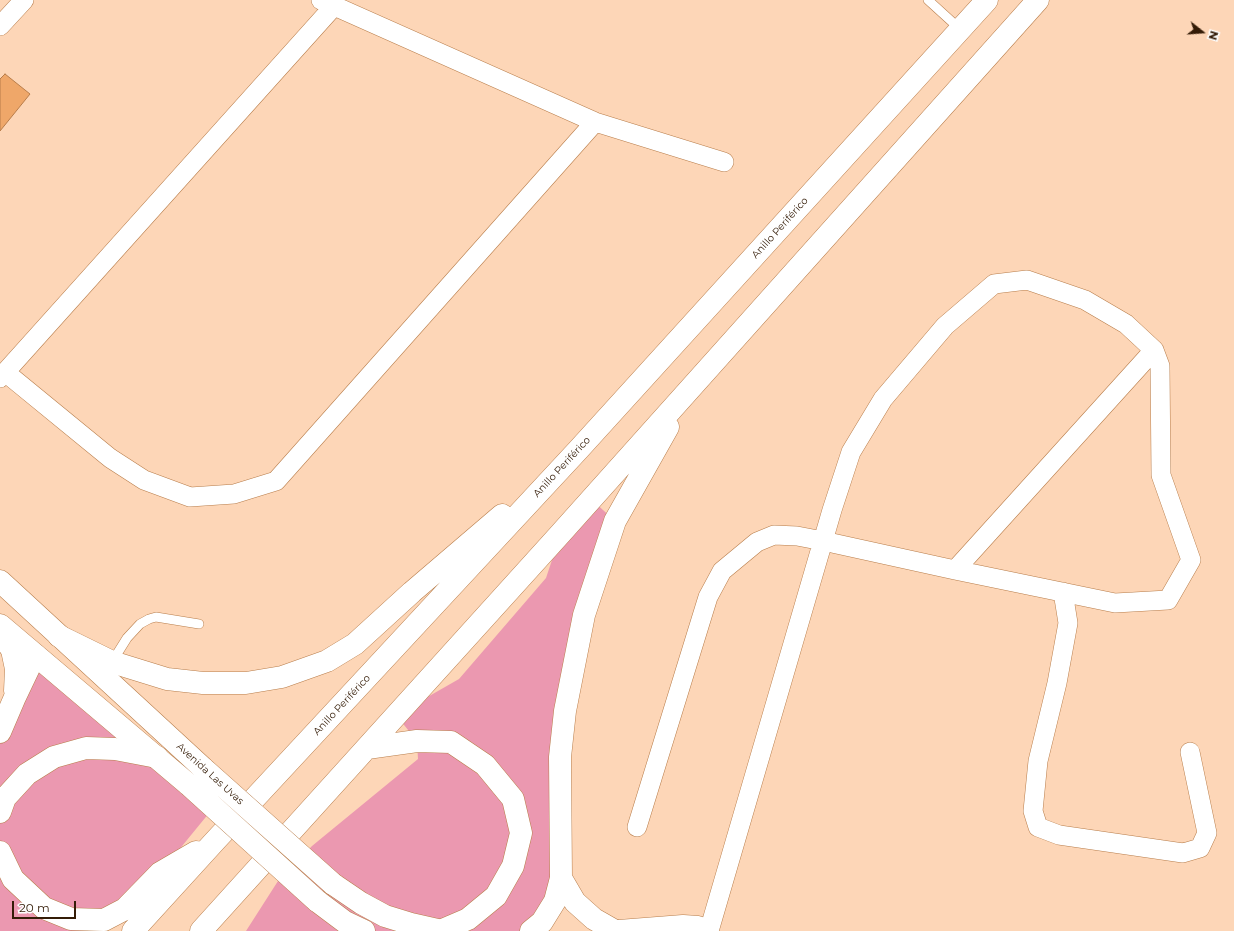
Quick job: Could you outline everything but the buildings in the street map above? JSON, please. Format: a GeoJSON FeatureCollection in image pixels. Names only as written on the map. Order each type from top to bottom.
{"type":"FeatureCollection","features":[{"type":"Feature","properties":{"kind":"main road","name":"Anillo Periférico"},"geometry":{"type":"LineString","coordinates":[[133,931],[579,449],[987,0]]}},
{"type":"Feature","properties":{"kind":"main road"},"geometry":{"type":"LineString","coordinates":[[201,931],[1038,0]]}},
{"type":"Feature","properties":{"kind":"main road"},"geometry":{"type":"LineString","coordinates":[[531,931],[542,922],[555,901],[561,878],[560,758],[565,711],[584,615],[615,521],[687,392]]}},
{"type":"Feature","properties":{"kind":"main road"},"geometry":{"type":"LineString","coordinates":[[59,636],[112,662],[167,679],[203,683],[246,683],[282,677],[327,661],[356,644],[412,592],[579,449]]}},
{"type":"Feature","properties":{"kind":"main road","name":"Avenida Las Uvas"},"geometry":{"type":"LineString","coordinates":[[0,581],[198,764],[333,884],[361,903],[385,916],[441,931]]}},
{"type":"Feature","properties":{"kind":"main road"},"geometry":{"type":"LineString","coordinates":[[0,625],[157,757],[317,901],[345,922],[364,931]]}},
{"type":"Feature","properties":{"kind":"main road"},"geometry":{"type":"LineString","coordinates":[[0,632],[12,650],[16,669],[15,697]]}},
{"type":"Feature","properties":{"kind":"main road"},"geometry":{"type":"LineString","coordinates":[[0,732],[35,655],[46,650],[63,656],[138,722],[198,764]]}},
{"type":"Feature","properties":{"kind":"main road"},"geometry":{"type":"LineString","coordinates":[[367,748],[417,741],[451,742],[485,765],[513,799],[521,833],[513,866],[496,896],[468,919],[441,931]]}},
{"type":"Feature","properties":{"kind":"main road"},"geometry":{"type":"LineString","coordinates":[[0,812],[5,798],[27,774],[54,757],[86,748],[115,749],[157,757]]}},
{"type":"Feature","properties":{"kind":"main road"},"geometry":{"type":"LineString","coordinates":[[0,852],[13,879],[44,908],[72,919],[104,920],[124,909],[160,873],[214,842]]}},
{"type":"Feature","properties":{"kind":"main road"},"geometry":{"type":"LineString","coordinates":[[561,878],[575,902],[594,919],[615,931]]}},
{"type":"Feature","properties":{"kind":"main road"},"geometry":{"type":"LineString","coordinates":[[619,931],[683,926],[698,928],[702,931]]}},
{"type":"Feature","properties":{"kind":"street"},"geometry":{"type":"LineString","coordinates":[[0,26],[24,0]]}},
{"type":"Feature","properties":{"kind":"street"},"geometry":{"type":"LineString","coordinates":[[595,122],[276,481],[234,494],[190,497],[144,480],[110,458],[2,375],[327,3],[595,122],[724,162]]}},
{"type":"Feature","properties":{"kind":"street"},"geometry":{"type":"LineString","coordinates":[[638,827],[708,597],[722,572],[757,542],[774,535],[797,536],[823,541],[955,570],[1114,603],[1168,600],[1191,560],[1161,475],[1160,366],[1154,350],[1126,324],[1085,300],[1027,280],[994,284],[945,326],[883,399],[851,452],[823,541],[709,931]]}},
{"type":"Feature","properties":{"kind":"street"},"geometry":{"type":"LineString","coordinates":[[955,570],[1154,350]]}},
{"type":"Feature","properties":{"kind":"street"},"geometry":{"type":"LineString","coordinates":[[1063,592],[1068,623],[1057,683],[1038,761],[1033,811],[1038,827],[1059,835],[1183,853],[1200,848],[1207,833],[1190,752]]}},
{"type":"Feature","properties":{"kind":"lane"},"geometry":{"type":"LineString","coordinates":[[928,0],[960,30]]}},
{"type":"Feature","properties":{"kind":"lane"},"geometry":{"type":"LineString","coordinates":[[112,662],[127,638],[140,624],[149,619],[156,617],[199,624]]}},
{"type":"Feature","properties":{"kind":"shaded area"},"geometry":{"type":"Polygon","coordinates":[[[591,499],[615,521],[565,711],[561,878],[531,931],[246,931],[278,881],[312,846],[418,759],[417,741],[396,715],[459,679],[546,578],[561,533],[591,499]]]}},
{"type":"Feature","properties":{"kind":"shaded area"},"geometry":{"type":"Polygon","coordinates":[[[35,655],[214,807],[160,873],[104,920],[94,931],[0,931],[0,732],[35,655]]]}}]}
